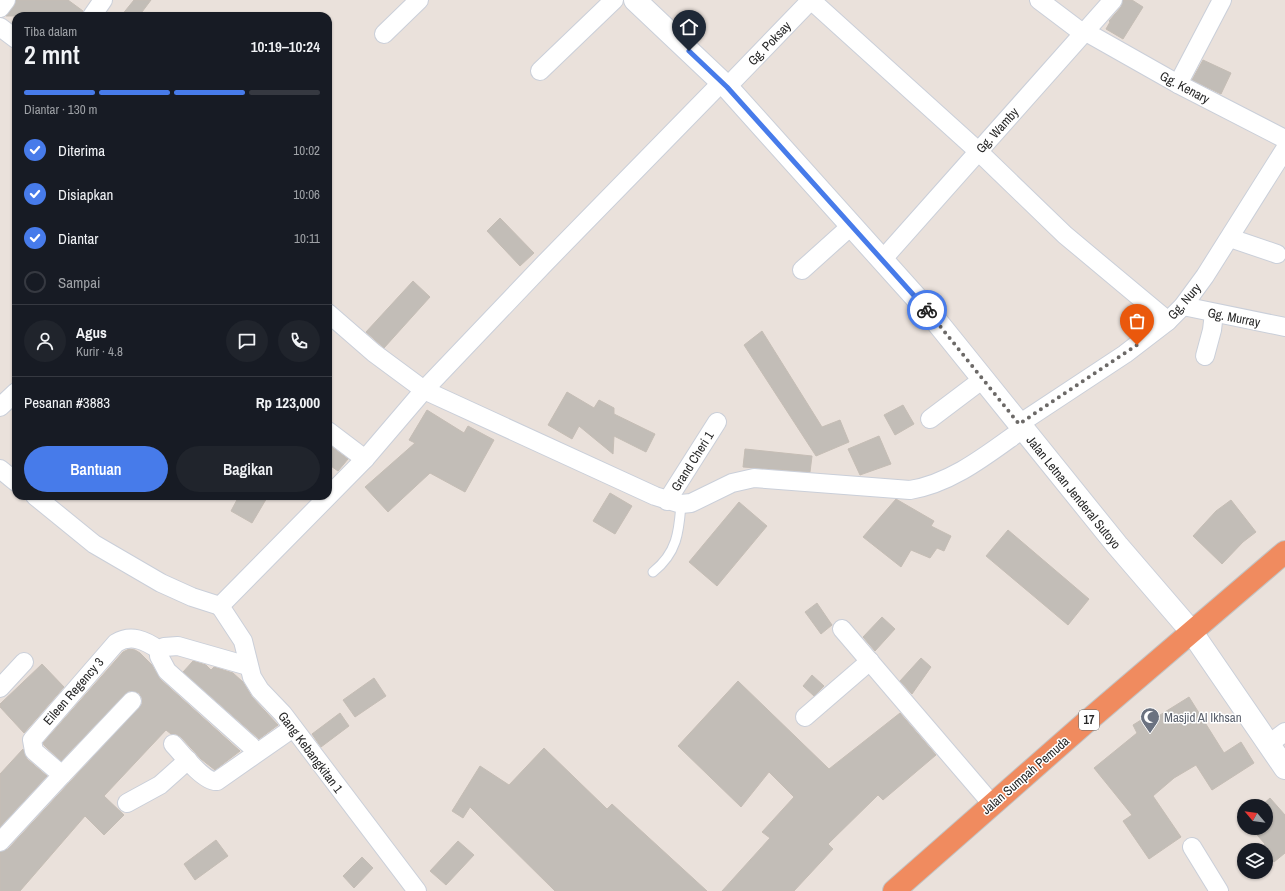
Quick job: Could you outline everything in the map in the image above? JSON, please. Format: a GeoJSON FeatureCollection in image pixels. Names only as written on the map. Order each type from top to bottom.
{"type":"FeatureCollection","features":[{"type":"Feature","properties":{"kind":"highway","name":"Jalan Sumpah Pemuda"},"geometry":{"type":"LineString","coordinates":[[894,891],[1191,631],[1285,552]]}},
{"type":"Feature","properties":{"kind":"main road","name":"Jalan Letnan Jenderal Sutoyo"},"geometry":{"type":"LineString","coordinates":[[635,0],[724,84],[929,312],[1117,545],[1191,631],[1277,738],[1285,768]]}},
{"type":"Feature","properties":{"kind":"street"},"geometry":{"type":"LineString","coordinates":[[0,8],[6,0]]}},
{"type":"Feature","properties":{"kind":"street"},"geometry":{"type":"LineString","coordinates":[[95,12],[103,0]]}},
{"type":"Feature","properties":{"kind":"street"},"geometry":{"type":"LineString","coordinates":[[384,34],[419,0]]}},
{"type":"Feature","properties":{"kind":"street"},"geometry":{"type":"LineString","coordinates":[[540,71],[614,0]]}},
{"type":"Feature","properties":{"kind":"street"},"geometry":{"type":"LineString","coordinates":[[811,0],[978,151],[1065,235],[1168,321]]}},
{"type":"Feature","properties":{"kind":"street","name":"Gg. Poksay"},"geometry":{"type":"LineString","coordinates":[[332,492],[365,459],[424,390],[545,263],[724,84],[811,0]]}},
{"type":"Feature","properties":{"kind":"street","name":"Gg. Kenary"},"geometry":{"type":"LineString","coordinates":[[1038,0],[1085,33],[1285,140]]}},
{"type":"Feature","properties":{"kind":"street","name":"Gg. Wamby"},"geometry":{"type":"LineString","coordinates":[[882,260],[1113,0]]}},
{"type":"Feature","properties":{"kind":"street"},"geometry":{"type":"LineString","coordinates":[[1178,84],[1222,0]]}},
{"type":"Feature","properties":{"kind":"street"},"geometry":{"type":"LineString","coordinates":[[0,27],[12,36]]}},
{"type":"Feature","properties":{"kind":"street","name":"Gg, Nury"},"geometry":{"type":"LineString","coordinates":[[674,502],[691,502],[732,483],[754,478],[910,490],[921,488],[966,468],[1021,426],[1125,354],[1168,321],[1183,306],[1230,238],[1285,149]]}},
{"type":"Feature","properties":{"kind":"street"},"geometry":{"type":"LineString","coordinates":[[802,270],[851,226]]}},
{"type":"Feature","properties":{"kind":"street"},"geometry":{"type":"LineString","coordinates":[[1230,238],[1277,254]]}},
{"type":"Feature","properties":{"kind":"street","name":"Gg. Murray"},"geometry":{"type":"LineString","coordinates":[[1183,306],[1285,327]]}},
{"type":"Feature","properties":{"kind":"street"},"geometry":{"type":"LineString","coordinates":[[1205,356],[1212,330],[1214,313]]}},
{"type":"Feature","properties":{"kind":"street"},"geometry":{"type":"LineString","coordinates":[[332,316],[379,357],[424,390],[494,424],[674,502]]}},
{"type":"Feature","properties":{"kind":"street"},"geometry":{"type":"LineString","coordinates":[[930,419],[983,379]]}},
{"type":"Feature","properties":{"kind":"street"},"geometry":{"type":"LineString","coordinates":[[0,407],[12,396]]}},
{"type":"Feature","properties":{"kind":"street","name":"Grand Cheri 1"},"geometry":{"type":"LineString","coordinates":[[674,502],[717,422]]}},
{"type":"Feature","properties":{"kind":"street"},"geometry":{"type":"LineString","coordinates":[[332,434],[365,459]]}},
{"type":"Feature","properties":{"kind":"street"},"geometry":{"type":"LineString","coordinates":[[0,469],[12,479]]}},
{"type":"Feature","properties":{"kind":"street"},"geometry":{"type":"LineString","coordinates":[[46,500],[94,544],[179,592],[220,606]]}},
{"type":"Feature","properties":{"kind":"street","name":"Gg. Poksay"},"geometry":{"type":"LineString","coordinates":[[220,606],[325,500]]}},
{"type":"Feature","properties":{"kind":"street","name":"Gang Kebangkitan 1"},"geometry":{"type":"LineString","coordinates":[[220,606],[243,641],[252,678],[260,690],[271,700],[293,728],[417,891]]}},
{"type":"Feature","properties":{"kind":"street"},"geometry":{"type":"LineString","coordinates":[[842,629],[992,804]]}},
{"type":"Feature","properties":{"kind":"street","name":"Eileen Regency 3"},"geometry":{"type":"LineString","coordinates":[[62,775],[34,750],[32,740],[36,734],[116,643],[124,638],[132,638],[151,644],[159,650]]}},
{"type":"Feature","properties":{"kind":"street"},"geometry":{"type":"LineString","coordinates":[[248,666],[178,646],[164,647],[159,650],[158,656],[167,671],[251,746]]}},
{"type":"Feature","properties":{"kind":"street"},"geometry":{"type":"LineString","coordinates":[[805,717],[870,661]]}},
{"type":"Feature","properties":{"kind":"street"},"geometry":{"type":"LineString","coordinates":[[0,688],[24,662]]}},
{"type":"Feature","properties":{"kind":"street"},"geometry":{"type":"LineString","coordinates":[[0,842],[132,701]]}},
{"type":"Feature","properties":{"kind":"street"},"geometry":{"type":"LineString","coordinates":[[173,744],[209,780],[216,781],[293,728]]}},
{"type":"Feature","properties":{"kind":"street"},"geometry":{"type":"LineString","coordinates":[[127,803],[160,785],[188,760]]}},
{"type":"Feature","properties":{"kind":"street"},"geometry":{"type":"LineString","coordinates":[[1192,847],[1219,891]]}},
{"type":"Feature","properties":{"kind":"lane"},"geometry":{"type":"LineString","coordinates":[[653,572],[661,566],[678,538],[674,502]]}},
{"type":"Feature","properties":{"kind":"building"},"geometry":{"type":"Polygon","coordinates":[[[16,0],[68,0],[83,11],[12,12],[12,16],[6,16],[14,6],[16,0]]]}},
{"type":"Feature","properties":{"kind":"building"},"geometry":{"type":"Polygon","coordinates":[[[134,0],[151,0],[142,12],[124,12],[134,0]]]}},
{"type":"Feature","properties":{"kind":"building"},"geometry":{"type":"Polygon","coordinates":[[[1123,0],[1132,0],[1143,7],[1123,39],[1106,29],[1110,22],[1109,21],[1121,7],[1123,0]]]}},
{"type":"Feature","properties":{"kind":"building"},"geometry":{"type":"Polygon","coordinates":[[[1203,60],[1231,73],[1221,94],[1192,80],[1203,60]]]}},
{"type":"Feature","properties":{"kind":"building"},"geometry":{"type":"Polygon","coordinates":[[[500,218],[534,253],[520,266],[487,231],[500,218]]]}},
{"type":"Feature","properties":{"kind":"building"},"geometry":{"type":"Polygon","coordinates":[[[413,281],[430,297],[384,348],[366,332],[413,281]]]}},
{"type":"Feature","properties":{"kind":"building"},"geometry":{"type":"Polygon","coordinates":[[[762,331],[822,427],[840,420],[849,442],[816,456],[744,345],[762,331]]]}},
{"type":"Feature","properties":{"kind":"building"},"geometry":{"type":"Polygon","coordinates":[[[567,392],[594,408],[599,400],[614,408],[614,414],[655,434],[646,452],[614,436],[613,454],[579,426],[572,439],[548,425],[567,392]]]}},
{"type":"Feature","properties":{"kind":"building"},"geometry":{"type":"Polygon","coordinates":[[[903,405],[914,424],[895,435],[884,415],[903,405]]]}},
{"type":"Feature","properties":{"kind":"building"},"geometry":{"type":"Polygon","coordinates":[[[427,410],[464,433],[468,426],[494,440],[465,492],[430,473],[388,512],[365,487],[415,443],[409,440],[427,410]]]}},
{"type":"Feature","properties":{"kind":"building"},"geometry":{"type":"Polygon","coordinates":[[[879,436],[891,464],[860,475],[848,449],[879,436]]]}},
{"type":"Feature","properties":{"kind":"building"},"geometry":{"type":"Polygon","coordinates":[[[332,447],[348,459],[338,471],[332,467],[332,447]]]}},
{"type":"Feature","properties":{"kind":"building"},"geometry":{"type":"Polygon","coordinates":[[[745,449],[812,456],[810,472],[743,467],[745,449]]]}},
{"type":"Feature","properties":{"kind":"building"},"geometry":{"type":"Polygon","coordinates":[[[610,493],[632,506],[615,534],[593,521],[610,493]]]}},
{"type":"Feature","properties":{"kind":"building"},"geometry":{"type":"Polygon","coordinates":[[[896,499],[934,521],[931,526],[951,536],[944,551],[937,548],[930,558],[911,550],[901,567],[863,537],[896,499]]]}},
{"type":"Feature","properties":{"kind":"building"},"geometry":{"type":"Polygon","coordinates":[[[237,500],[266,500],[252,523],[231,511],[237,500]]]}},
{"type":"Feature","properties":{"kind":"building"},"geometry":{"type":"Polygon","coordinates":[[[1231,500],[1256,532],[1243,542],[1222,564],[1193,536],[1216,511],[1231,500]]]}},
{"type":"Feature","properties":{"kind":"building"},"geometry":{"type":"Polygon","coordinates":[[[739,502],[767,526],[717,586],[689,562],[739,502]]]}},
{"type":"Feature","properties":{"kind":"building"},"geometry":{"type":"Polygon","coordinates":[[[1008,530],[1089,599],[1068,625],[986,556],[1008,530]]]}},
{"type":"Feature","properties":{"kind":"building"},"geometry":{"type":"Polygon","coordinates":[[[817,603],[832,625],[821,634],[805,612],[817,603]]]}},
{"type":"Feature","properties":{"kind":"building"},"geometry":{"type":"Polygon","coordinates":[[[882,617],[895,629],[875,651],[863,637],[882,617]]]}},
{"type":"Feature","properties":{"kind":"building"},"geometry":{"type":"Polygon","coordinates":[[[129,649],[140,653],[152,665],[160,679],[240,751],[215,770],[201,759],[181,737],[176,734],[171,734],[166,730],[104,796],[124,815],[104,835],[85,816],[20,891],[0,891],[0,852],[8,849],[142,704],[142,698],[139,693],[129,691],[61,761],[43,743],[123,652],[129,649]]]}},
{"type":"Feature","properties":{"kind":"building"},"geometry":{"type":"Polygon","coordinates":[[[921,658],[931,667],[912,694],[900,681],[921,658]]]}},
{"type":"Feature","properties":{"kind":"building"},"geometry":{"type":"Polygon","coordinates":[[[193,661],[206,665],[211,670],[214,667],[233,673],[243,682],[252,697],[278,725],[259,739],[183,672],[193,661]]]}},
{"type":"Feature","properties":{"kind":"building"},"geometry":{"type":"Polygon","coordinates":[[[42,664],[64,687],[24,733],[0,707],[0,704],[42,664]]]}},
{"type":"Feature","properties":{"kind":"building"},"geometry":{"type":"Polygon","coordinates":[[[812,675],[824,686],[814,696],[803,686],[812,675]]]}},
{"type":"Feature","properties":{"kind":"building"},"geometry":{"type":"Polygon","coordinates":[[[374,678],[386,696],[355,717],[343,700],[374,678]]]}},
{"type":"Feature","properties":{"kind":"building"},"geometry":{"type":"Polygon","coordinates":[[[738,681],[829,769],[900,713],[936,755],[883,800],[878,795],[828,844],[833,849],[794,891],[722,891],[770,838],[762,832],[794,797],[769,772],[741,807],[678,746],[738,681]]]}},
{"type":"Feature","properties":{"kind":"building"},"geometry":{"type":"Polygon","coordinates":[[[1189,697],[1224,753],[1241,742],[1254,763],[1212,790],[1196,765],[1174,778],[1153,796],[1181,837],[1149,859],[1123,821],[1132,815],[1094,768],[1137,733],[1133,725],[1149,715],[1152,720],[1189,697]]]}},
{"type":"Feature","properties":{"kind":"building"},"geometry":{"type":"Polygon","coordinates":[[[340,713],[349,726],[321,747],[312,734],[340,713]]]}},
{"type":"Feature","properties":{"kind":"building"},"geometry":{"type":"Polygon","coordinates":[[[544,748],[607,809],[612,804],[707,891],[555,891],[470,807],[463,818],[452,811],[480,766],[509,785],[544,748]]]}},
{"type":"Feature","properties":{"kind":"building"},"geometry":{"type":"Polygon","coordinates":[[[23,749],[27,759],[47,776],[0,827],[0,774],[23,749]]]}},
{"type":"Feature","properties":{"kind":"building"},"geometry":{"type":"Polygon","coordinates":[[[1273,801],[1285,815],[1285,853],[1274,862],[1273,843],[1264,843],[1257,835],[1273,835],[1273,801]]]}},
{"type":"Feature","properties":{"kind":"building"},"geometry":{"type":"Polygon","coordinates":[[[216,840],[228,856],[195,880],[184,864],[216,840]]]}},
{"type":"Feature","properties":{"kind":"building"},"geometry":{"type":"Polygon","coordinates":[[[458,841],[474,855],[446,885],[430,871],[458,841]]]}},
{"type":"Feature","properties":{"kind":"building"},"geometry":{"type":"Polygon","coordinates":[[[362,857],[373,868],[354,888],[343,876],[362,857]]]}},
{"type":"Feature","properties":{"kind":"way so far"},"geometry":{"type":"LineString","coordinates":[[927,310],[1019,424],[1137,345]]}},
{"type":"Feature","properties":{"kind":"place","name":"Masjid Al Ikhsan"},"geometry":{"type":"Point","coordinates":[1150,734]}},
{"type":"Feature","properties":{"kind":"route"},"geometry":{"type":"LineString","coordinates":[[689,51],[727,87],[927,310]]}}]}
